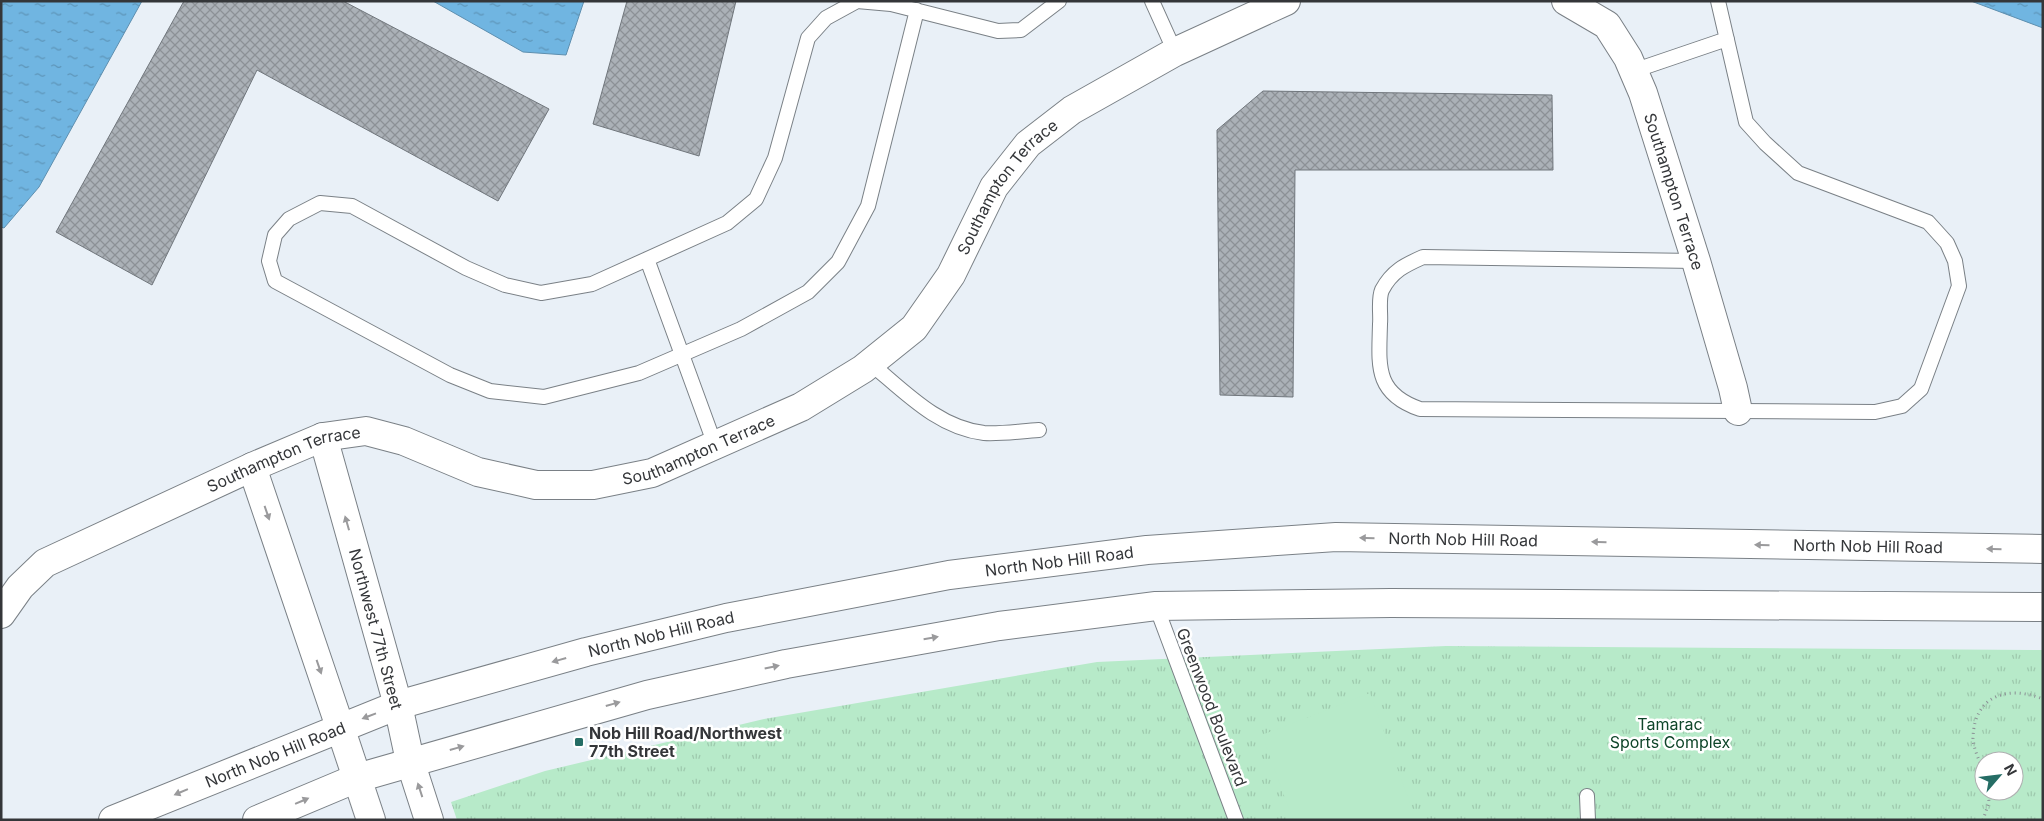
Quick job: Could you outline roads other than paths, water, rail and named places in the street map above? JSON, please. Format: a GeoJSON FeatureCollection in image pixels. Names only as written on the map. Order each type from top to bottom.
{"type":"FeatureCollection","features":[{"type":"Feature","properties":{"kind":"main road","name":"Southampton Terrace"},"geometry":{"type":"LineString","coordinates":[[1,614],[20,587],[45,563],[252,467],[323,437],[366,431],[404,441],[478,472],[536,485],[593,485],[652,473],[801,407],[870,362],[914,328],[951,275],[994,187],[1028,144],[1072,110],[1175,52],[1286,1]]}},
{"type":"Feature","properties":{"kind":"main road","name":"Southampton Terrace"},"geometry":{"type":"LineString","coordinates":[[1566,1],[1607,25],[1644,94],[1696,261],[1738,411]]}},
{"type":"Feature","properties":{"kind":"main road","name":"Northwest 77th Street"},"geometry":{"type":"LineString","coordinates":[[323,437],[398,705],[410,761],[429,820]]}},
{"type":"Feature","properties":{"kind":"main road"},"geometry":{"type":"LineString","coordinates":[[252,467],[371,820]]}},
{"type":"Feature","properties":{"kind":"main road","name":"North Nob Hill Road"},"geometry":{"type":"LineString","coordinates":[[113,820],[398,705],[586,652],[726,618],[949,574],[1147,550],[1336,537],[2043,549]]}},
{"type":"Feature","properties":{"kind":"main road"},"geometry":{"type":"LineString","coordinates":[[257,820],[357,778],[410,761],[647,694],[786,664],[999,626],[1156,606],[1391,603],[2043,606]]}},
{"type":"Feature","properties":{"kind":"lane"},"geometry":{"type":"LineString","coordinates":[[917,10],[868,206],[838,262],[808,292],[741,329],[639,374],[544,397],[490,391],[450,374],[275,281],[269,261],[275,235],[288,219],[320,204],[352,206],[466,268],[506,285],[542,293],[592,284],[727,223],[756,200],[775,158],[808,38],[826,18],[857,2],[891,4],[917,10],[998,31],[1021,30],[1059,1]]}},
{"type":"Feature","properties":{"kind":"lane"},"geometry":{"type":"LineString","coordinates":[[1152,1],[1175,52]]}},
{"type":"Feature","properties":{"kind":"lane"},"geometry":{"type":"LineString","coordinates":[[1696,261],[1423,257],[1397,269],[1382,291],[1379,369],[1389,389],[1403,403],[1420,409],[1875,412],[1902,406],[1921,389],[1959,286],[1955,261],[1947,243],[1928,222],[1798,174],[1765,144],[1746,122],[1718,1]]}},
{"type":"Feature","properties":{"kind":"lane"},"geometry":{"type":"LineString","coordinates":[[1633,71],[1726,39]]}},
{"type":"Feature","properties":{"kind":"lane"},"geometry":{"type":"LineString","coordinates":[[647,259],[715,445]]}},
{"type":"Feature","properties":{"kind":"lane"},"geometry":{"type":"LineString","coordinates":[[870,362],[924,408],[949,424],[984,433],[1039,430]]}},
{"type":"Feature","properties":{"kind":"lane","name":"Greenwood Boulevard"},"geometry":{"type":"LineString","coordinates":[[1156,606],[1236,820]]}},
{"type":"Feature","properties":{"kind":"lane"},"geometry":{"type":"LineString","coordinates":[[1587,796],[1588,820]]}},
{"type":"Feature","properties":{"kind":"water"},"geometry":{"type":"Polygon","coordinates":[[[1,1],[142,1],[39,187],[4,228],[1,227],[1,1]]]}},
{"type":"Feature","properties":{"kind":"water"},"geometry":{"type":"Polygon","coordinates":[[[433,1],[584,1],[566,55],[523,52],[433,1]]]}},
{"type":"Feature","properties":{"kind":"water"},"geometry":{"type":"Polygon","coordinates":[[[1971,1],[2043,1],[2043,28],[1971,1]]]}},
{"type":"Feature","properties":{"kind":"place","name":"Nob Hill Road/Northwest 77th Street"},"geometry":{"type":"Point","coordinates":[579,742]}},
{"type":"Feature","properties":{"kind":"park label","name":"Tamarac Sports Complex"},"geometry":{"type":"Point","coordinates":[1670,733]}}]}
